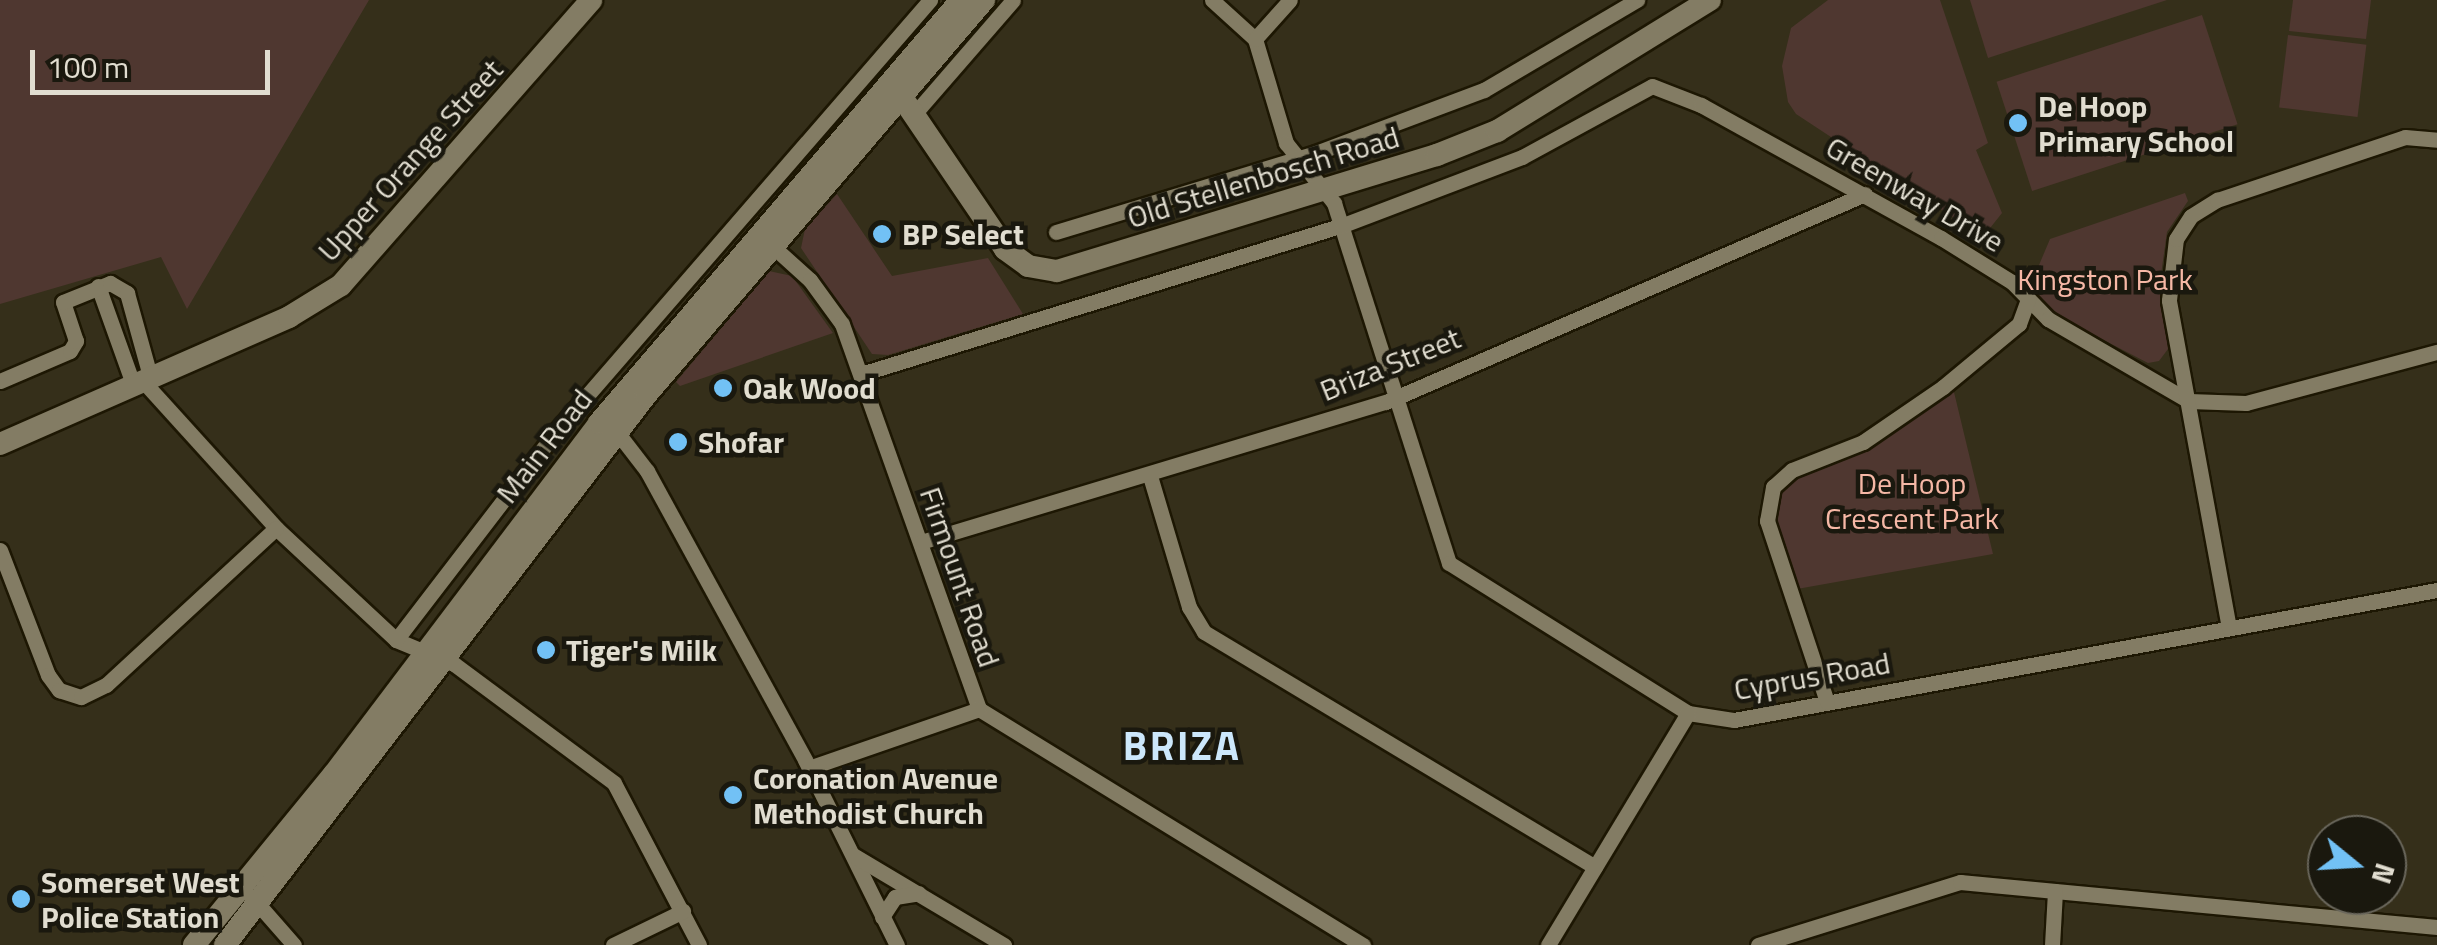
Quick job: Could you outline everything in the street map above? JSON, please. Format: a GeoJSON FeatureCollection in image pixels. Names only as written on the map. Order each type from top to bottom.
{"type":"FeatureCollection","features":[{"type":"Feature","properties":{"kind":"main road","name":"Upper Orange Street"},"geometry":{"type":"LineString","coordinates":[[0,444],[289,317],[341,285],[592,0]]}},
{"type":"Feature","properties":{"kind":"main road","name":"Main Road"},"geometry":{"type":"LineString","coordinates":[[903,96],[961,0]]}},
{"type":"Feature","properties":{"kind":"main road","name":"Main Road"},"geometry":{"type":"LineString","coordinates":[[225,945],[262,905],[599,424],[903,96],[984,0]]}},
{"type":"Feature","properties":{"kind":"main road","name":"Old Stellenbosch Road"},"geometry":{"type":"LineString","coordinates":[[903,96],[1005,249],[1043,270],[1071,268],[1322,191],[1496,130],[1710,0]]}},
{"type":"Feature","properties":{"kind":"main road","name":"Main Road"},"geometry":{"type":"LineString","coordinates":[[194,945],[618,432],[766,240]]}},
{"type":"Feature","properties":{"kind":"street"},"geometry":{"type":"LineString","coordinates":[[396,640],[558,428],[930,0]]}},
{"type":"Feature","properties":{"kind":"street"},"geometry":{"type":"LineString","coordinates":[[903,96],[1013,0]]}},
{"type":"Feature","properties":{"kind":"street"},"geometry":{"type":"LineString","coordinates":[[1212,0],[1255,39],[1290,0]]}},
{"type":"Feature","properties":{"kind":"street"},"geometry":{"type":"LineString","coordinates":[[1056,232],[1298,158],[1501,82],[1637,0]]}},
{"type":"Feature","properties":{"kind":"street","name":"Cyprus Road"},"geometry":{"type":"LineString","coordinates":[[1255,39],[1286,142],[1343,226],[1449,563],[1688,713],[1734,720],[2437,590]]}},
{"type":"Feature","properties":{"kind":"street","name":"Greenway Drive"},"geometry":{"type":"LineString","coordinates":[[1343,226],[1522,157],[1637,90],[1673,90],[1865,194],[1996,272],[2048,319],[2189,401],[2246,402],[2437,352]]}},
{"type":"Feature","properties":{"kind":"street"},"geometry":{"type":"LineString","coordinates":[[2229,628],[2169,300],[2171,254],[2183,224],[2217,200],[2382,144],[2417,134],[2437,140]]}},
{"type":"Feature","properties":{"kind":"street","name":"Briza Street"},"geometry":{"type":"LineString","coordinates":[[921,542],[1150,476],[1395,396],[1865,194]]}},
{"type":"Feature","properties":{"kind":"street"},"geometry":{"type":"LineString","coordinates":[[860,374],[1343,226]]}},
{"type":"Feature","properties":{"kind":"street","name":"Firmount Road"},"geometry":{"type":"LineString","coordinates":[[766,240],[842,324],[979,709],[1362,945]]}},
{"type":"Feature","properties":{"kind":"street"},"geometry":{"type":"LineString","coordinates":[[0,381],[70,351],[76,341],[63,302],[98,286],[121,284],[135,324],[142,380]]}},
{"type":"Feature","properties":{"kind":"street"},"geometry":{"type":"LineString","coordinates":[[98,286],[114,332],[142,380],[276,528],[396,640],[435,656],[614,783],[699,945]]}},
{"type":"Feature","properties":{"kind":"street"},"geometry":{"type":"LineString","coordinates":[[1826,702],[1767,521],[1773,487],[1792,470],[1863,442],[1943,386],[2019,324],[2028,299]]}},
{"type":"Feature","properties":{"kind":"street"},"geometry":{"type":"LineString","coordinates":[[618,432],[647,470],[809,768],[897,945]]}},
{"type":"Feature","properties":{"kind":"street"},"geometry":{"type":"LineString","coordinates":[[1150,476],[1189,607],[1204,632],[1595,868]]}},
{"type":"Feature","properties":{"kind":"street"},"geometry":{"type":"LineString","coordinates":[[0,550],[48,675],[59,690],[80,696],[106,685],[276,528]]}},
{"type":"Feature","properties":{"kind":"street"},"geometry":{"type":"LineString","coordinates":[[809,768],[979,709]]}},
{"type":"Feature","properties":{"kind":"street"},"geometry":{"type":"LineString","coordinates":[[1548,945],[1688,713]]}},
{"type":"Feature","properties":{"kind":"street"},"geometry":{"type":"LineString","coordinates":[[851,853],[1004,945]]}},
{"type":"Feature","properties":{"kind":"street"},"geometry":{"type":"LineString","coordinates":[[1758,945],[1950,882],[2437,927]]}},
{"type":"Feature","properties":{"kind":"street"},"geometry":{"type":"LineString","coordinates":[[244,889],[294,945]]}},
{"type":"Feature","properties":{"kind":"street"},"geometry":{"type":"LineString","coordinates":[[2052,945],[2055,891]]}},
{"type":"Feature","properties":{"kind":"street"},"geometry":{"type":"LineString","coordinates":[[882,917],[896,898],[919,893]]}},
{"type":"Feature","properties":{"kind":"street"},"geometry":{"type":"LineString","coordinates":[[613,945],[683,911]]}},
{"type":"Feature","properties":{"kind":"green space"},"geometry":{"type":"Polygon","coordinates":[[[0,0],[369,0],[187,309],[161,257],[0,304],[0,0]]]}},
{"type":"Feature","properties":{"kind":"green space"},"geometry":{"type":"Polygon","coordinates":[[[1828,0],[1940,0],[1988,143],[1976,150],[2002,213],[1983,237],[1796,114],[1788,102],[1782,66],[1791,28],[1828,0]]]}},
{"type":"Feature","properties":{"kind":"green space"},"geometry":{"type":"Polygon","coordinates":[[[1970,0],[2167,0],[1988,58],[1970,0]]]}},
{"type":"Feature","properties":{"kind":"green space"},"geometry":{"type":"Polygon","coordinates":[[[2293,0],[2371,0],[2366,39],[2289,31],[2293,0]]]}},
{"type":"Feature","properties":{"kind":"green space"},"geometry":{"type":"Polygon","coordinates":[[[2202,15],[2238,124],[2032,191],[1997,82],[2202,15]]]}},
{"type":"Feature","properties":{"kind":"green space"},"geometry":{"type":"Polygon","coordinates":[[[2288,35],[2366,45],[2358,117],[2279,107],[2288,35]]]}},
{"type":"Feature","properties":{"kind":"green space","name":"Kingston Park"},"geometry":{"type":"Polygon","coordinates":[[[2185,193],[2188,201],[2167,232],[2160,282],[2168,349],[2159,361],[2148,363],[2061,318],[2036,293],[2031,284],[2050,239],[2185,193]]]}},
{"type":"Feature","properties":{"kind":"green space"},"geometry":{"type":"Polygon","coordinates":[[[837,194],[892,276],[988,258],[1023,314],[888,355],[872,354],[801,248],[805,229],[837,194]]]}},
{"type":"Feature","properties":{"kind":"green space"},"geometry":{"type":"Polygon","coordinates":[[[769,271],[792,276],[833,333],[680,386],[676,382],[769,271]]]}},
{"type":"Feature","properties":{"kind":"green space","name":"De Hoop Crescent Park"},"geometry":{"type":"Polygon","coordinates":[[[1953,388],[1993,554],[1797,589],[1775,521],[1780,491],[1797,475],[1875,446],[1953,388]]]}},
{"type":"Feature","properties":{"kind":"place","name":"De Hoop Primary School"},"geometry":{"type":"Point","coordinates":[2018,123]}},
{"type":"Feature","properties":{"kind":"place","name":"BP Select"},"geometry":{"type":"Point","coordinates":[882,234]}},
{"type":"Feature","properties":{"kind":"place","name":"Oak Wood"},"geometry":{"type":"Point","coordinates":[723,388]}},
{"type":"Feature","properties":{"kind":"place","name":"Shofar"},"geometry":{"type":"Point","coordinates":[678,442]}},
{"type":"Feature","properties":{"kind":"place","name":"Tiger's Milk"},"geometry":{"type":"Point","coordinates":[546,650]}},
{"type":"Feature","properties":{"kind":"place","name":"Coronation Avenue Methodist Church"},"geometry":{"type":"Point","coordinates":[733,795]}},
{"type":"Feature","properties":{"kind":"place","name":"Somerset West Police Station"},"geometry":{"type":"Point","coordinates":[21,899]}},
{"type":"Feature","properties":{"kind":"district","name":"BRIZA"},"geometry":{"type":"Point","coordinates":[1182,746]}}]}
